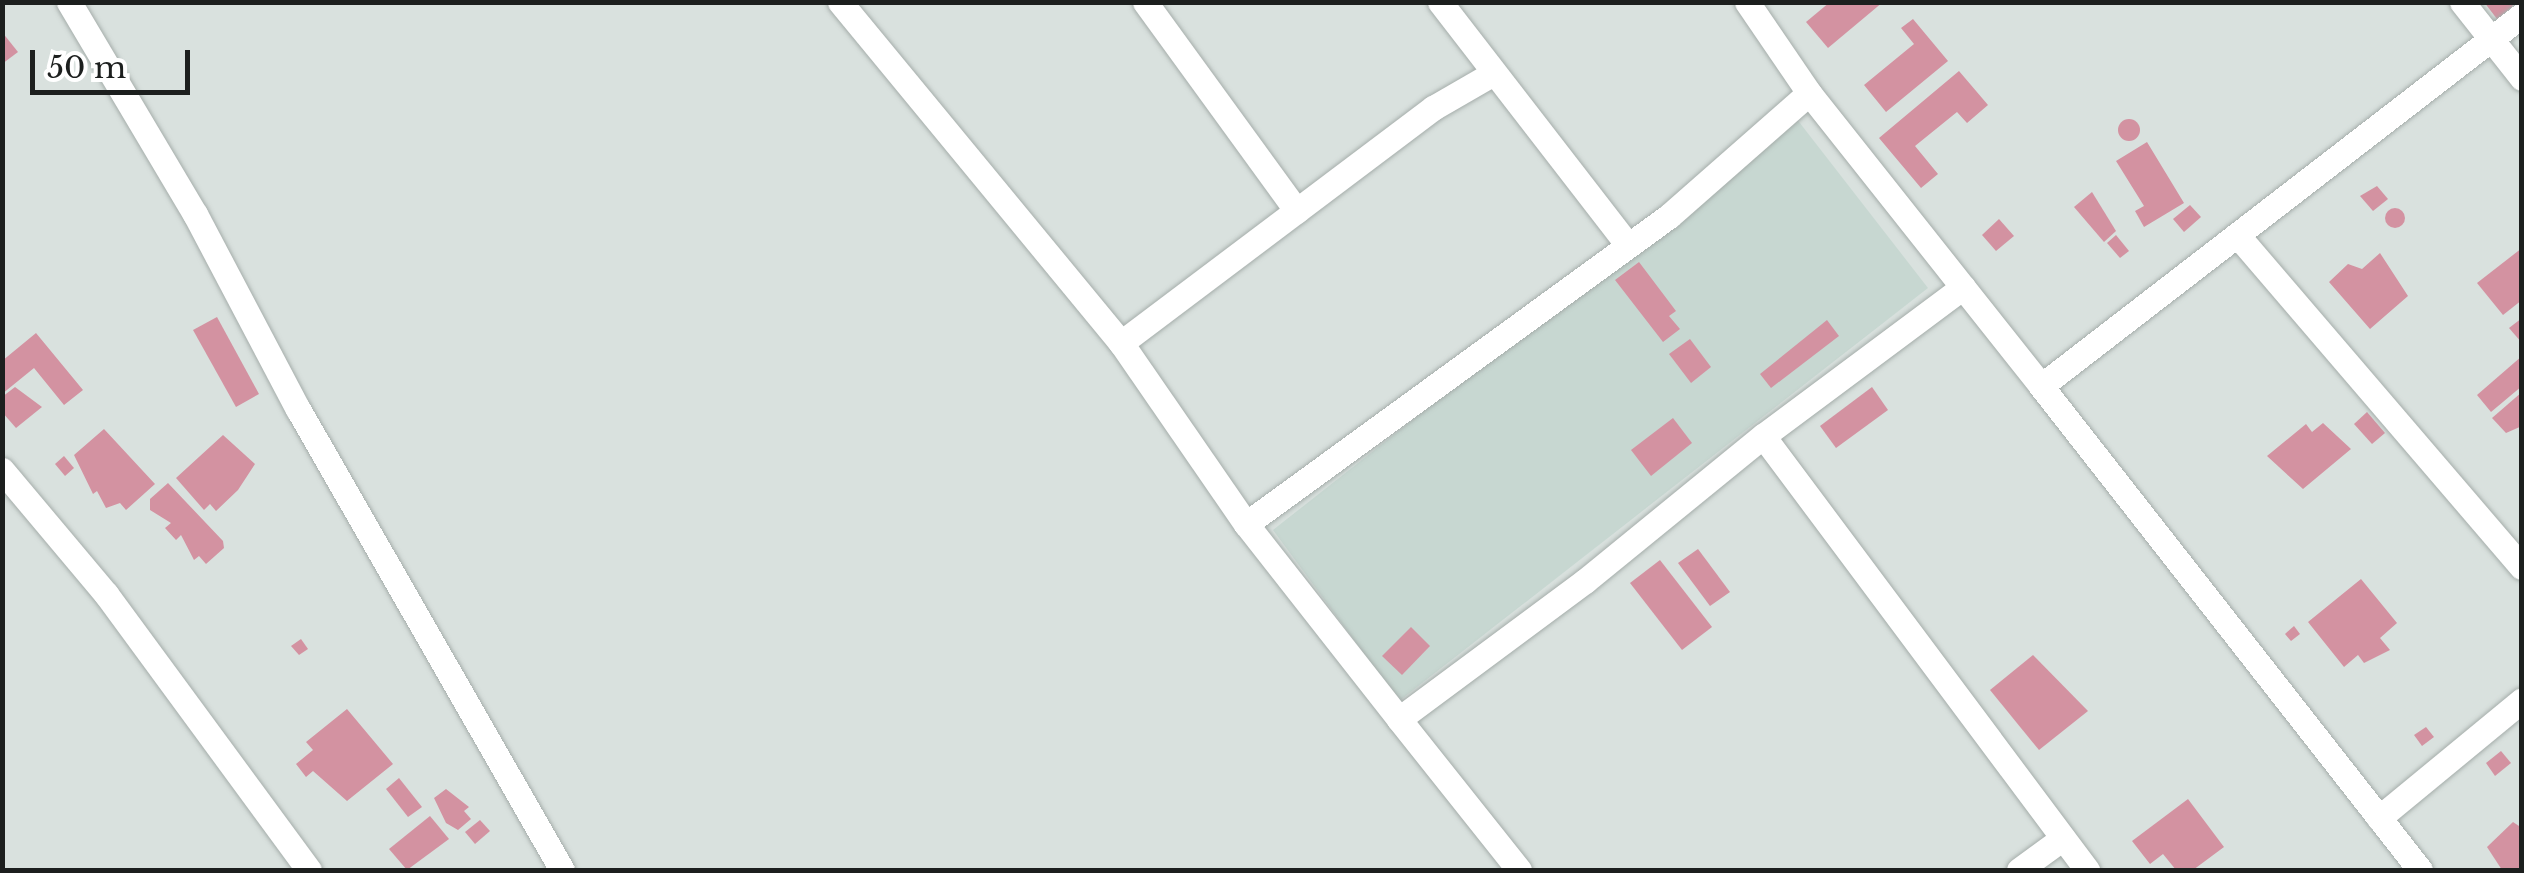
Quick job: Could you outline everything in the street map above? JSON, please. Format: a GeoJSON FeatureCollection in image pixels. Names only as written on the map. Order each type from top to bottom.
{"type":"FeatureCollection","features":[{"type":"Feature","properties":{"kind":"street"},"geometry":{"type":"LineString","coordinates":[[70,2],[196,214],[298,408],[562,870]]}},
{"type":"Feature","properties":{"kind":"street"},"geometry":{"type":"LineString","coordinates":[[840,2],[1121,344],[1246,524],[1519,870]]}},
{"type":"Feature","properties":{"kind":"street"},"geometry":{"type":"LineString","coordinates":[[1146,2],[1297,211]]}},
{"type":"Feature","properties":{"kind":"street"},"geometry":{"type":"LineString","coordinates":[[1440,2],[1626,243]]}},
{"type":"Feature","properties":{"kind":"street"},"geometry":{"type":"LineString","coordinates":[[2462,2],[2522,78]]}},
{"type":"Feature","properties":{"kind":"street"},"geometry":{"type":"LineString","coordinates":[[1751,4],[1809,93],[2420,870]]}},
{"type":"Feature","properties":{"kind":"street"},"geometry":{"type":"LineString","coordinates":[[2041,386],[2522,15]]}},
{"type":"Feature","properties":{"kind":"street"},"geometry":{"type":"LineString","coordinates":[[1121,344],[1434,108],[1492,74]]}},
{"type":"Feature","properties":{"kind":"street"},"geometry":{"type":"LineString","coordinates":[[1246,524],[1626,243],[1669,216],[1809,93]]}},
{"type":"Feature","properties":{"kind":"street"},"geometry":{"type":"LineString","coordinates":[[2238,236],[2522,567]]}},
{"type":"Feature","properties":{"kind":"street"},"geometry":{"type":"LineString","coordinates":[[1399,719],[1586,581],[1763,436],[1963,287]]}},
{"type":"Feature","properties":{"kind":"street"},"geometry":{"type":"LineString","coordinates":[[1763,436],[2087,870]]}},
{"type":"Feature","properties":{"kind":"street"},"geometry":{"type":"LineString","coordinates":[[2,470],[106,594],[309,870]]}},
{"type":"Feature","properties":{"kind":"street"},"geometry":{"type":"LineString","coordinates":[[2379,818],[2522,700]]}},
{"type":"Feature","properties":{"kind":"street"},"geometry":{"type":"LineString","coordinates":[[2019,870],[2062,838]]}},
{"type":"Feature","properties":{"kind":"shaded area"},"geometry":{"type":"Polygon","coordinates":[[[1796,118],[1928,288],[1399,701],[1273,530],[1796,118]]]}},
{"type":"Feature","properties":{"kind":"building"},"geometry":{"type":"Polygon","coordinates":[[[1830,2],[1883,2],[1828,48],[1806,22],[1830,2]]]}},
{"type":"Feature","properties":{"kind":"building"},"geometry":{"type":"Polygon","coordinates":[[[2484,2],[2510,2],[2513,6],[2497,19],[2484,2]]]}},
{"type":"Feature","properties":{"kind":"building"},"geometry":{"type":"Polygon","coordinates":[[[1913,19],[1948,61],[1886,112],[1864,85],[1914,44],[1901,28],[1913,19]]]}},
{"type":"Feature","properties":{"kind":"building"},"geometry":{"type":"Polygon","coordinates":[[[2,32],[18,52],[2,64],[2,32]]]}},
{"type":"Feature","properties":{"kind":"building"},"geometry":{"type":"Polygon","coordinates":[[[1959,71],[1988,105],[1967,123],[1957,112],[1915,146],[1938,174],[1921,188],[1879,138],[1959,71]]]}},
{"type":"Feature","properties":{"kind":"building"},"geometry":{"type":"Polygon","coordinates":[[[2129,119],[2137,122],[2137,138],[2129,141],[2121,138],[2118,130],[2121,122],[2129,119]]]}},
{"type":"Feature","properties":{"kind":"building"},"geometry":{"type":"Polygon","coordinates":[[[2147,142],[2184,203],[2144,227],[2135,211],[2144,206],[2116,161],[2147,142]]]}},
{"type":"Feature","properties":{"kind":"building"},"geometry":{"type":"Polygon","coordinates":[[[2377,186],[2388,199],[2373,211],[2360,196],[2377,186]]]}},
{"type":"Feature","properties":{"kind":"building"},"geometry":{"type":"Polygon","coordinates":[[[2092,192],[2116,231],[2104,242],[2074,207],[2092,192]]]}},
{"type":"Feature","properties":{"kind":"building"},"geometry":{"type":"Polygon","coordinates":[[[2190,205],[2201,217],[2184,232],[2173,219],[2190,205]]]}},
{"type":"Feature","properties":{"kind":"building"},"geometry":{"type":"Polygon","coordinates":[[[2395,208],[2405,218],[2395,228],[2385,218],[2395,208]]]}},
{"type":"Feature","properties":{"kind":"building"},"geometry":{"type":"Polygon","coordinates":[[[1999,219],[2014,236],[1996,251],[1982,235],[1999,219]]]}},
{"type":"Feature","properties":{"kind":"building"},"geometry":{"type":"Polygon","coordinates":[[[2116,235],[2129,251],[2120,258],[2107,243],[2116,235]]]}},
{"type":"Feature","properties":{"kind":"building"},"geometry":{"type":"Polygon","coordinates":[[[2522,248],[2522,300],[2503,315],[2477,283],[2522,248]]]}},
{"type":"Feature","properties":{"kind":"building"},"geometry":{"type":"Polygon","coordinates":[[[2380,253],[2408,296],[2370,329],[2329,282],[2348,264],[2362,269],[2380,253]]]}},
{"type":"Feature","properties":{"kind":"building"},"geometry":{"type":"Polygon","coordinates":[[[1639,262],[1676,311],[1669,316],[1680,329],[1663,342],[1615,280],[1639,262]]]}},
{"type":"Feature","properties":{"kind":"building"},"geometry":{"type":"Polygon","coordinates":[[[217,317],[259,394],[236,407],[193,330],[217,317]]]}},
{"type":"Feature","properties":{"kind":"building"},"geometry":{"type":"Polygon","coordinates":[[[2522,318],[2522,343],[2509,328],[2522,318]]]}},
{"type":"Feature","properties":{"kind":"building"},"geometry":{"type":"Polygon","coordinates":[[[1827,320],[1839,336],[1771,388],[1760,374],[1827,320]]]}},
{"type":"Feature","properties":{"kind":"building"},"geometry":{"type":"Polygon","coordinates":[[[36,333],[83,390],[64,405],[34,368],[2,394],[2,361],[36,333]]]}},
{"type":"Feature","properties":{"kind":"building"},"geometry":{"type":"Polygon","coordinates":[[[1690,339],[1711,367],[1691,383],[1669,354],[1690,339]]]}},
{"type":"Feature","properties":{"kind":"building"},"geometry":{"type":"Polygon","coordinates":[[[2522,356],[2522,386],[2491,412],[2477,395],[2522,356]]]}},
{"type":"Feature","properties":{"kind":"building"},"geometry":{"type":"Polygon","coordinates":[[[15,387],[42,407],[16,428],[2,412],[2,397],[15,387]]]}},
{"type":"Feature","properties":{"kind":"building"},"geometry":{"type":"Polygon","coordinates":[[[1872,387],[1888,410],[1836,448],[1820,426],[1872,387]]]}},
{"type":"Feature","properties":{"kind":"building"},"geometry":{"type":"Polygon","coordinates":[[[2522,392],[2522,426],[2506,433],[2492,418],[2522,392]]]}},
{"type":"Feature","properties":{"kind":"building"},"geometry":{"type":"Polygon","coordinates":[[[2367,412],[2385,433],[2372,444],[2354,424],[2367,412]]]}},
{"type":"Feature","properties":{"kind":"building"},"geometry":{"type":"Polygon","coordinates":[[[1673,418],[1692,443],[1651,476],[1631,450],[1673,418]]]}},
{"type":"Feature","properties":{"kind":"building"},"geometry":{"type":"Polygon","coordinates":[[[2323,423],[2351,449],[2303,489],[2267,456],[2306,424],[2312,432],[2323,423]]]}},
{"type":"Feature","properties":{"kind":"building"},"geometry":{"type":"Polygon","coordinates":[[[104,429],[155,484],[126,510],[120,503],[106,508],[97,491],[93,494],[74,455],[104,429]]]}},
{"type":"Feature","properties":{"kind":"building"},"geometry":{"type":"Polygon","coordinates":[[[223,435],[255,464],[238,490],[216,511],[210,504],[204,510],[176,478],[223,435]]]}},
{"type":"Feature","properties":{"kind":"building"},"geometry":{"type":"Polygon","coordinates":[[[64,456],[74,468],[65,476],[55,464],[64,456]]]}},
{"type":"Feature","properties":{"kind":"building"},"geometry":{"type":"Polygon","coordinates":[[[168,483],[223,541],[224,548],[206,564],[199,556],[194,560],[181,535],[176,540],[165,528],[171,523],[150,510],[150,499],[168,483]]]}},
{"type":"Feature","properties":{"kind":"building"},"geometry":{"type":"Polygon","coordinates":[[[1698,549],[1730,592],[1710,606],[1678,563],[1698,549]]]}},
{"type":"Feature","properties":{"kind":"building"},"geometry":{"type":"Polygon","coordinates":[[[1660,560],[1712,627],[1682,650],[1630,583],[1660,560]]]}},
{"type":"Feature","properties":{"kind":"building"},"geometry":{"type":"Polygon","coordinates":[[[2361,579],[2397,623],[2380,638],[2390,650],[2364,663],[2358,655],[2344,667],[2308,622],[2361,579]]]}},
{"type":"Feature","properties":{"kind":"building"},"geometry":{"type":"Polygon","coordinates":[[[2294,626],[2300,634],[2291,641],[2285,634],[2294,626]]]}},
{"type":"Feature","properties":{"kind":"building"},"geometry":{"type":"Polygon","coordinates":[[[1411,627],[1430,646],[1402,675],[1382,656],[1411,627]]]}},
{"type":"Feature","properties":{"kind":"building"},"geometry":{"type":"Polygon","coordinates":[[[301,639],[308,649],[299,655],[291,646],[301,639]]]}},
{"type":"Feature","properties":{"kind":"building"},"geometry":{"type":"Polygon","coordinates":[[[2033,655],[2088,711],[2039,750],[1990,690],[2033,655]]]}},
{"type":"Feature","properties":{"kind":"building"},"geometry":{"type":"Polygon","coordinates":[[[347,709],[393,764],[347,801],[313,771],[306,777],[296,764],[313,750],[306,742],[347,709]]]}},
{"type":"Feature","properties":{"kind":"building"},"geometry":{"type":"Polygon","coordinates":[[[2426,727],[2434,737],[2422,746],[2414,735],[2426,727]]]}},
{"type":"Feature","properties":{"kind":"building"},"geometry":{"type":"Polygon","coordinates":[[[2501,751],[2511,763],[2495,776],[2486,763],[2501,751]]]}},
{"type":"Feature","properties":{"kind":"building"},"geometry":{"type":"Polygon","coordinates":[[[399,778],[422,807],[408,817],[386,789],[399,778]]]}},
{"type":"Feature","properties":{"kind":"building"},"geometry":{"type":"Polygon","coordinates":[[[446,789],[469,807],[464,811],[471,819],[458,830],[446,823],[434,798],[446,789]]]}},
{"type":"Feature","properties":{"kind":"building"},"geometry":{"type":"Polygon","coordinates":[[[2188,799],[2224,847],[2193,870],[2176,870],[2163,854],[2150,864],[2132,841],[2188,799]]]}},
{"type":"Feature","properties":{"kind":"building"},"geometry":{"type":"Polygon","coordinates":[[[430,816],[449,839],[407,870],[389,849],[430,816]]]}},
{"type":"Feature","properties":{"kind":"building"},"geometry":{"type":"Polygon","coordinates":[[[480,820],[490,831],[475,844],[465,832],[480,820]]]}},
{"type":"Feature","properties":{"kind":"building"},"geometry":{"type":"Polygon","coordinates":[[[2513,822],[2522,828],[2522,870],[2502,870],[2487,847],[2513,822]]]}}]}
